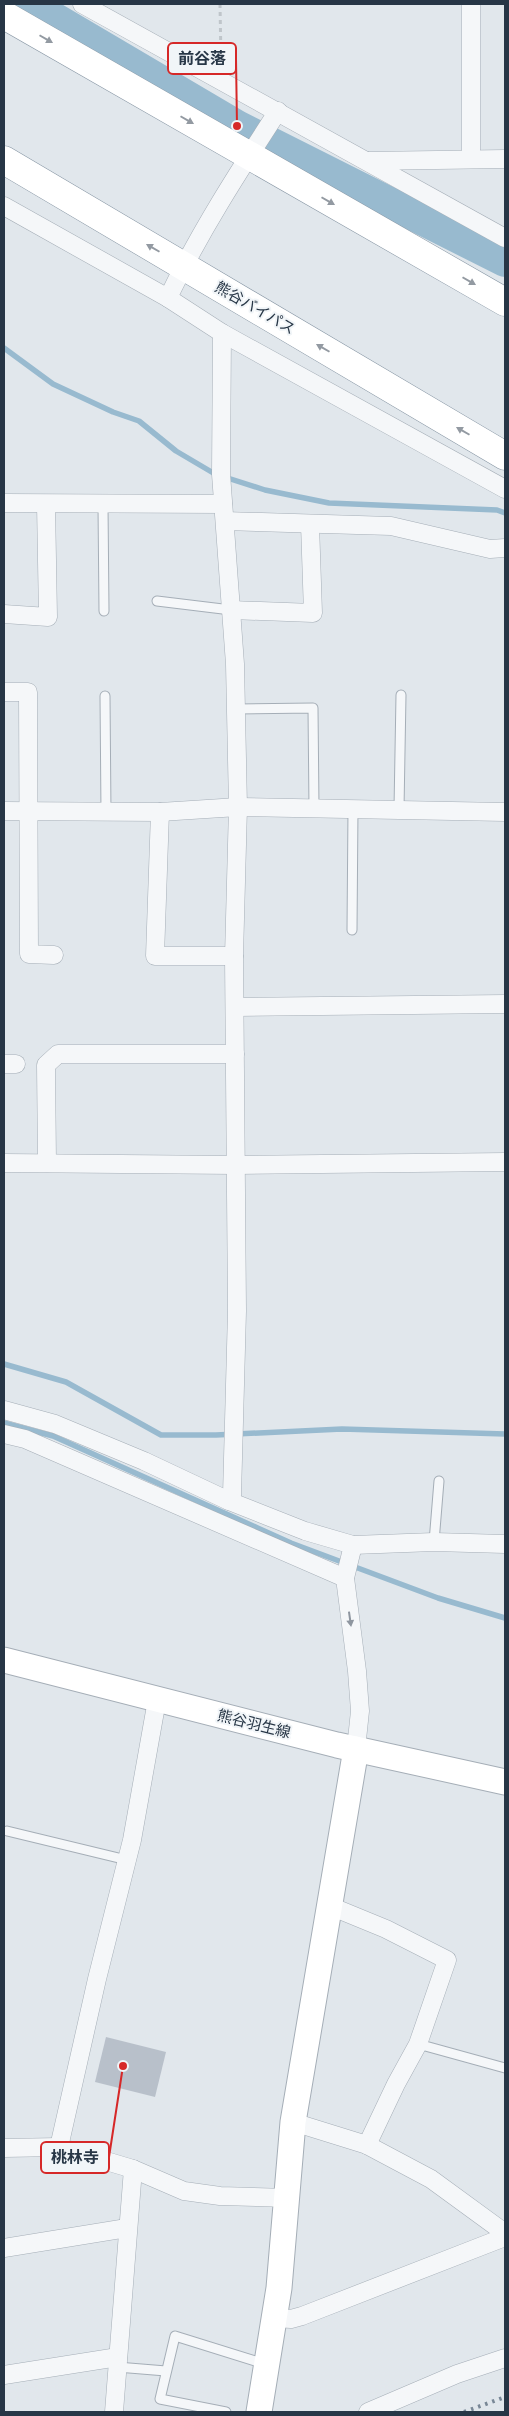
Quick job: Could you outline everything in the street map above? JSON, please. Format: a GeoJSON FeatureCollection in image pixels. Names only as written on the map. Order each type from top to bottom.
{"type":"FeatureCollection","features":[{"type":"Feature","properties":{"kind":"highway"},"geometry":{"type":"LineString","coordinates":[[4,15],[505,302]]}},
{"type":"Feature","properties":{"kind":"highway","name":"熊谷バイパス"},"geometry":{"type":"LineString","coordinates":[[4,160],[505,456]]}},
{"type":"Feature","properties":{"kind":"street"},"geometry":{"type":"LineString","coordinates":[[82,4],[505,238]]}},
{"type":"Feature","properties":{"kind":"street"},"geometry":{"type":"LineString","coordinates":[[471,159],[472,4]]}},
{"type":"Feature","properties":{"kind":"street"},"geometry":{"type":"LineString","coordinates":[[168,298],[183,266],[249,155],[278,111]]}},
{"type":"Feature","properties":{"kind":"street"},"geometry":{"type":"LineString","coordinates":[[367,160],[505,159]]}},
{"type":"Feature","properties":{"kind":"street"},"geometry":{"type":"LineString","coordinates":[[4,206],[168,298],[222,333],[505,489]]}},
{"type":"Feature","properties":{"kind":"street"},"geometry":{"type":"LineString","coordinates":[[222,333],[221,474],[231,610],[238,807],[234,956],[237,1311],[232,1495],[229,1501]]}},
{"type":"Feature","properties":{"kind":"street"},"geometry":{"type":"LineString","coordinates":[[4,503],[103,505],[224,513],[310,524],[392,526],[490,549],[505,548]]}},
{"type":"Feature","properties":{"kind":"street"},"geometry":{"type":"LineString","coordinates":[[4,614],[48,617],[46,504]]}},
{"type":"Feature","properties":{"kind":"street"},"geometry":{"type":"LineString","coordinates":[[231,610],[313,614],[310,524]]}},
{"type":"Feature","properties":{"kind":"street"},"geometry":{"type":"LineString","coordinates":[[4,692],[28,692],[30,811],[29,954],[54,955]]}},
{"type":"Feature","properties":{"kind":"street"},"geometry":{"type":"LineString","coordinates":[[4,811],[106,813],[238,807],[505,812]]}},
{"type":"Feature","properties":{"kind":"street"},"geometry":{"type":"LineString","coordinates":[[160,812],[155,956],[234,956]]}},
{"type":"Feature","properties":{"kind":"street"},"geometry":{"type":"LineString","coordinates":[[234,1006],[505,1004]]}},
{"type":"Feature","properties":{"kind":"street"},"geometry":{"type":"LineString","coordinates":[[47,1163],[46,1064],[58,1054],[235,1054]]}},
{"type":"Feature","properties":{"kind":"street"},"geometry":{"type":"LineString","coordinates":[[4,1163],[236,1165],[505,1162]]}},
{"type":"Feature","properties":{"kind":"street"},"geometry":{"type":"LineString","coordinates":[[4,1410],[55,1424],[144,1461],[229,1501],[305,1530],[348,1563],[360,1711],[356,1749],[293,2122],[288,2198],[276,2318],[259,2412]]}},
{"type":"Feature","properties":{"kind":"street"},"geometry":{"type":"LineString","coordinates":[[4,1434],[25,1439],[348,1563],[434,1542],[505,1544]]}},
{"type":"Feature","properties":{"kind":"street","name":"熊谷羽生線"},"geometry":{"type":"LineString","coordinates":[[4,1660],[356,1749],[505,1782]]}},
{"type":"Feature","properties":{"kind":"street"},"geometry":{"type":"LineString","coordinates":[[59,2147],[97,1979],[128,1860],[157,1700]]}},
{"type":"Feature","properties":{"kind":"street"},"geometry":{"type":"LineString","coordinates":[[330,1906],[386,1930],[447,1960],[418,2044],[396,2084],[367,2145]]}},
{"type":"Feature","properties":{"kind":"street"},"geometry":{"type":"LineString","coordinates":[[293,2122],[367,2145],[431,2179],[505,2233]]}},
{"type":"Feature","properties":{"kind":"street"},"geometry":{"type":"LineString","coordinates":[[4,2148],[59,2147],[133,2169],[184,2191],[220,2196],[288,2198]]}},
{"type":"Feature","properties":{"kind":"street"},"geometry":{"type":"LineString","coordinates":[[114,2412],[133,2169]]}},
{"type":"Feature","properties":{"kind":"street"},"geometry":{"type":"LineString","coordinates":[[4,2248],[128,2228]]}},
{"type":"Feature","properties":{"kind":"street"},"geometry":{"type":"LineString","coordinates":[[276,2318],[291,2319],[302,2316],[505,2238]]}},
{"type":"Feature","properties":{"kind":"street"},"geometry":{"type":"LineString","coordinates":[[368,2412],[457,2374],[505,2358]]}},
{"type":"Feature","properties":{"kind":"street"},"geometry":{"type":"LineString","coordinates":[[4,2376],[117,2362]]}},
{"type":"Feature","properties":{"kind":"lane"},"geometry":{"type":"LineString","coordinates":[[103,505],[104,611]]}},
{"type":"Feature","properties":{"kind":"lane"},"geometry":{"type":"LineString","coordinates":[[157,601],[231,610]]}},
{"type":"Feature","properties":{"kind":"lane"},"geometry":{"type":"LineString","coordinates":[[399,810],[401,695]]}},
{"type":"Feature","properties":{"kind":"lane"},"geometry":{"type":"LineString","coordinates":[[105,696],[106,813]]}},
{"type":"Feature","properties":{"kind":"lane"},"geometry":{"type":"LineString","coordinates":[[236,709],[312,708],[314,808]]}},
{"type":"Feature","properties":{"kind":"lane"},"geometry":{"type":"LineString","coordinates":[[352,930],[353,809]]}},
{"type":"Feature","properties":{"kind":"lane"},"geometry":{"type":"LineString","coordinates":[[434,1542],[439,1482]]}},
{"type":"Feature","properties":{"kind":"lane"},"geometry":{"type":"LineString","coordinates":[[7,1831],[128,1860]]}},
{"type":"Feature","properties":{"kind":"lane"},"geometry":{"type":"LineString","coordinates":[[418,2044],[505,2068]]}},
{"type":"Feature","properties":{"kind":"lane"},"geometry":{"type":"LineString","coordinates":[[226,2412],[160,2399],[175,2336],[268,2365]]}},
{"type":"Feature","properties":{"kind":"lane"},"geometry":{"type":"LineString","coordinates":[[117,2362],[166,2371]]}},
{"type":"Feature","properties":{"kind":"path"},"geometry":{"type":"LineString","coordinates":[[220,4],[221,81]]}},
{"type":"Feature","properties":{"kind":"building"},"geometry":{"type":"Polygon","coordinates":[[[106,2037],[166,2052],[155,2097],[95,2082],[106,2037]]]}},
{"type":"Feature","properties":{"kind":"waterway"},"geometry":{"type":"LineString","coordinates":[[30,4],[237,126],[505,261]]}},
{"type":"Feature","properties":{"kind":"waterway"},"geometry":{"type":"LineString","coordinates":[[4,348],[53,384],[113,412],[139,421],[176,451],[215,474],[265,490],[329,503],[497,510],[505,513]]}},
{"type":"Feature","properties":{"kind":"waterway"},"geometry":{"type":"LineString","coordinates":[[4,1364],[66,1382],[161,1435],[216,1435],[342,1429],[505,1434]]}},
{"type":"Feature","properties":{"kind":"waterway"},"geometry":{"type":"LineString","coordinates":[[4,1423],[53,1436],[291,1543],[438,1598],[505,1618]]}},
{"type":"Feature","properties":{"kind":"railway"},"geometry":{"type":"LineString","coordinates":[[464,2412],[505,2397]]}},
{"type":"Feature","properties":{"kind":"place","name":"前谷落"},"geometry":{"type":"Point","coordinates":[237,126]}},
{"type":"Feature","properties":{"kind":"place","name":"桃林寺"},"geometry":{"type":"Point","coordinates":[123,2066]}}]}
